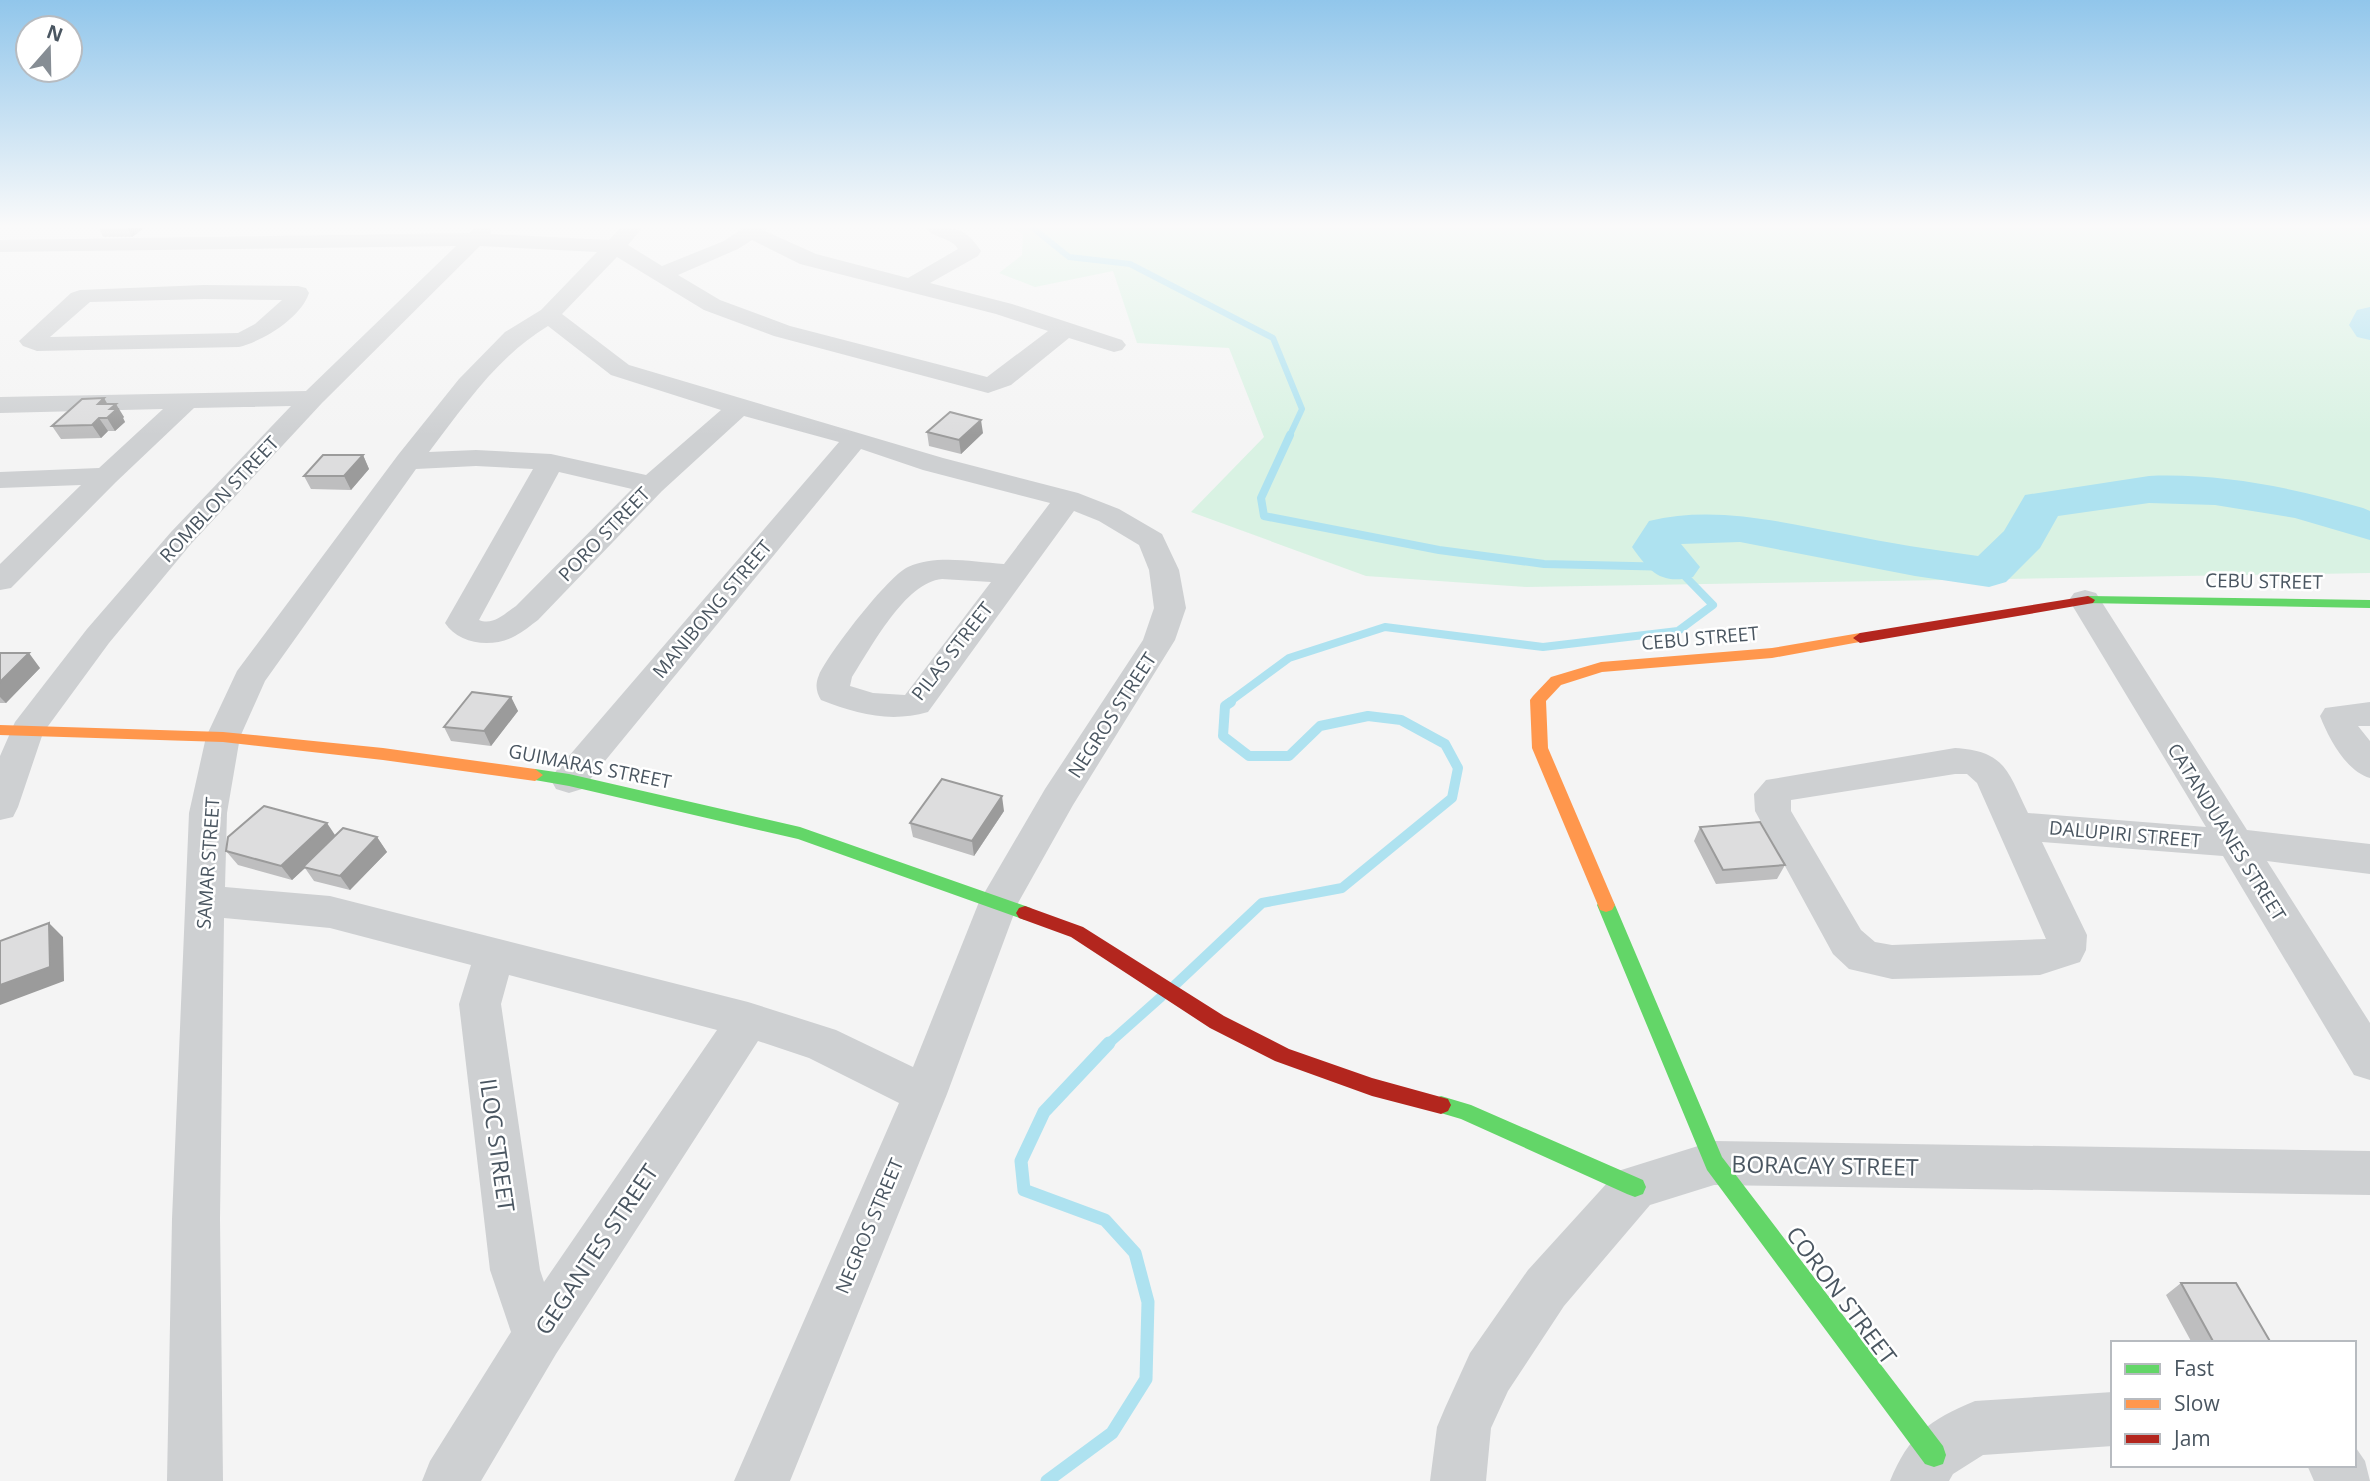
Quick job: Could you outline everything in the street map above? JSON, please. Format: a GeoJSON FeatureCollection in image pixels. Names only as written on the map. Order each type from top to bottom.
{"type":"FeatureCollection","features":[{"type":"Feature","properties":{"kind":"street"},"geometry":{"type":"LineString","coordinates":[[82,297],[31,341],[37,344],[239,340],[261,332],[297,297]]}},
{"type":"Feature","properties":{"kind":"street","name":"ROMBLON STREET"},"geometry":{"type":"LineString","coordinates":[[0,807],[14,730],[181,538],[313,398],[416,297]]}},
{"type":"Feature","properties":{"kind":"street","name":"SAMAR STREET"},"geometry":{"type":"LineString","coordinates":[[195,1481],[196,1219],[208,813],[223,737],[249,678],[408,461],[495,352],[513,337],[549,315],[566,297]]}},
{"type":"Feature","properties":{"kind":"street"},"geometry":{"type":"LineString","coordinates":[[698,297],[782,331],[988,385],[1002,380],[1066,329]]}},
{"type":"Feature","properties":{"kind":"street"},"geometry":{"type":"LineString","coordinates":[[955,297],[1004,309],[1114,345]]}},
{"type":"Feature","properties":{"kind":"street","name":"NEGROS STREET"},"geometry":{"type":"LineString","coordinates":[[549,315],[620,370],[933,464],[1068,499],[1109,515],[1152,540],[1164,570],[1170,608],[1160,640],[1058,799],[999,902],[925,1094],[762,1481]]}},
{"type":"Feature","properties":{"kind":"street"},"geometry":{"type":"LineString","coordinates":[[0,405],[313,398]]}},
{"type":"Feature","properties":{"kind":"street"},"geometry":{"type":"LineString","coordinates":[[0,581],[106,476],[186,402]]}},
{"type":"Feature","properties":{"kind":"street","name":"PORO STREET"},"geometry":{"type":"LineString","coordinates":[[551,462],[461,623],[478,633],[503,630],[519,619],[652,485],[739,407]]}},
{"type":"Feature","properties":{"kind":"street","name":"MANIBONG STREET"},"geometry":{"type":"LineString","coordinates":[[569,779],[856,439]]}},
{"type":"Feature","properties":{"kind":"street"},"geometry":{"type":"LineString","coordinates":[[408,461],[475,458],[551,462],[652,485]]}},
{"type":"Feature","properties":{"kind":"street"},"geometry":{"type":"LineString","coordinates":[[0,480],[106,476]]}},
{"type":"Feature","properties":{"kind":"street","name":"PILAS STREET"},"geometry":{"type":"LineString","coordinates":[[1011,574],[944,571],[919,573],[901,584],[835,676],[833,691],[880,707],[902,708],[916,704],[1068,499]]}},
{"type":"Feature","properties":{"kind":"street","name":"CEBU STREET"},"geometry":{"type":"LineString","coordinates":[[1714,1163],[1540,748],[1538,700],[1556,681],[1601,667],[1772,653],[2085,600],[2370,604]]}},
{"type":"Feature","properties":{"kind":"street","name":"CATANDUANES STREET"},"geometry":{"type":"LineString","coordinates":[[2085,600],[2370,1062]]}},
{"type":"Feature","properties":{"kind":"street"},"geometry":{"type":"LineString","coordinates":[[2370,714],[2337,716],[2343,731],[2370,765]]}},
{"type":"Feature","properties":{"kind":"street","name":"GUIMARAS STREET"},"geometry":{"type":"LineString","coordinates":[[14,730],[223,737],[569,779],[800,833],[1077,932],[1142,971],[1217,1022],[1295,1060],[1372,1087],[1464,1111],[1635,1186]]}},
{"type":"Feature","properties":{"kind":"street"},"geometry":{"type":"LineString","coordinates":[[1955,761],[1976,762],[1992,776],[2017,826],[2067,935],[2066,950],[2040,958],[1892,962],[1864,957],[1847,942],[1773,811],[1772,794],[1779,789],[1955,761]]}},
{"type":"Feature","properties":{"kind":"street","name":"DALUPIRI STREET"},"geometry":{"type":"LineString","coordinates":[[2017,826],[2233,843],[2370,859]]}},
{"type":"Feature","properties":{"kind":"street"},"geometry":{"type":"LineString","coordinates":[[205,901],[330,912],[748,1020],[821,1043],[925,1094]]}},
{"type":"Feature","properties":{"kind":"street","name":"ILOC STREET"},"geometry":{"type":"LineString","coordinates":[[495,953],[480,1004],[515,1270],[538,1336]]}},
{"type":"Feature","properties":{"kind":"street","name":"GEGANTES STREET"},"geometry":{"type":"LineString","coordinates":[[450,1481],[538,1336],[748,1020]]}},
{"type":"Feature","properties":{"kind":"street","name":"BORACAY STREET"},"geometry":{"type":"LineString","coordinates":[[1635,1186],[1714,1163],[2370,1173]]}},
{"type":"Feature","properties":{"kind":"street","name":"CORON STREET"},"geometry":{"type":"LineString","coordinates":[[1714,1163],[1926,1468]]}},
{"type":"Feature","properties":{"kind":"street"},"geometry":{"type":"LineString","coordinates":[[1458,1481],[1464,1427],[1489,1372],[1546,1288],[1635,1186]]}},
{"type":"Feature","properties":{"kind":"street"},"geometry":{"type":"LineString","coordinates":[[1926,1468],[1975,1428],[2111,1419]]}},
{"type":"Feature","properties":{"kind":"green space"},"geometry":{"type":"Polygon","coordinates":[[[1122,297],[2370,297],[2370,573],[1526,587],[1366,576],[1191,512],[1264,437],[1229,348],[1137,343],[1122,297]]]}},
{"type":"Feature","properties":{"kind":"building"},"geometry":{"type":"Polygon","coordinates":[[[104,398],[98,404],[116,404],[110,409],[117,409],[107,418],[99,418],[92,425],[52,426],[82,399],[104,398]]]}},
{"type":"Feature","properties":{"kind":"building"},"geometry":{"type":"Polygon","coordinates":[[[950,412],[981,420],[959,440],[927,432],[950,412]]]}},
{"type":"Feature","properties":{"kind":"building"},"geometry":{"type":"Polygon","coordinates":[[[323,455],[363,455],[344,476],[304,476],[323,455]]]}},
{"type":"Feature","properties":{"kind":"building"},"geometry":{"type":"Polygon","coordinates":[[[0,653],[29,653],[0,682],[0,653]]]}},
{"type":"Feature","properties":{"kind":"building"},"geometry":{"type":"Polygon","coordinates":[[[472,692],[511,697],[484,731],[444,727],[472,692]]]}},
{"type":"Feature","properties":{"kind":"building"},"geometry":{"type":"Polygon","coordinates":[[[942,779],[1002,796],[972,841],[910,823],[942,779]]]}},
{"type":"Feature","properties":{"kind":"building"},"geometry":{"type":"Polygon","coordinates":[[[264,806],[327,823],[281,866],[226,851],[228,837],[264,806]]]}},
{"type":"Feature","properties":{"kind":"building"},"geometry":{"type":"Polygon","coordinates":[[[1760,822],[1785,865],[1723,870],[1700,827],[1760,822]]]}},
{"type":"Feature","properties":{"kind":"building"},"geometry":{"type":"Polygon","coordinates":[[[343,828],[377,837],[340,876],[303,867],[343,828]]]}},
{"type":"Feature","properties":{"kind":"building"},"geometry":{"type":"Polygon","coordinates":[[[49,923],[50,967],[0,985],[0,941],[49,923]]]}},
{"type":"Feature","properties":{"kind":"building"},"geometry":{"type":"Polygon","coordinates":[[[2181,1283],[2236,1283],[2270,1341],[2213,1341],[2181,1283]]]}},
{"type":"Feature","properties":{"kind":"waterway"},"geometry":{"type":"LineString","coordinates":[[1194,297],[1273,338],[1302,409],[1289,437]]}},
{"type":"Feature","properties":{"kind":"waterway"},"geometry":{"type":"LineString","coordinates":[[2370,318],[2370,329]]}},
{"type":"Feature","properties":{"kind":"waterway"},"geometry":{"type":"LineString","coordinates":[[1228,703],[1289,658],[1385,627],[1543,647],[1678,631],[1713,605],[1676,567],[1544,564],[1439,550],[1264,516],[1261,498],[1290,435]]}},
{"type":"Feature","properties":{"kind":"waterway"},"geometry":{"type":"LineString","coordinates":[[1676,567],[1656,547],[1665,531],[1740,528],[1915,562],[1989,572],[2023,538],[2041,505],[2164,489],[2268,499],[2322,511],[2370,526]]}},
{"type":"Feature","properties":{"kind":"waterway"},"geometry":{"type":"LineString","coordinates":[[1175,985],[1262,903],[1342,888],[1452,798],[1458,768],[1445,744],[1401,720],[1368,716],[1320,726],[1289,756],[1249,756],[1223,736],[1225,706],[1231,702]]}},
{"type":"Feature","properties":{"kind":"waterway"},"geometry":{"type":"LineString","coordinates":[[1108,1044],[1161,997]]}},
{"type":"Feature","properties":{"kind":"waterway"},"geometry":{"type":"LineString","coordinates":[[1047,1481],[1112,1433],[1146,1379],[1148,1302],[1135,1253],[1105,1220],[1024,1190],[1021,1161],[1044,1112],[1108,1044]]}},
{"type":"Feature","properties":{"kind":"traffic: fast"},"geometry":{"type":"LineString","coordinates":[[2088,600],[2370,604]]}},
{"type":"Feature","properties":{"kind":"traffic: fast"},"geometry":{"type":"LineString","coordinates":[[535,775],[569,780],[800,833],[1025,913]]}},
{"type":"Feature","properties":{"kind":"traffic: fast"},"geometry":{"type":"LineString","coordinates":[[1606,905],[1714,1163],[1934,1455]]}},
{"type":"Feature","properties":{"kind":"traffic: fast"},"geometry":{"type":"LineString","coordinates":[[1441,1105],[1464,1111],[1635,1187]]}},
{"type":"Feature","properties":{"kind":"traffic: slow"},"geometry":{"type":"LineString","coordinates":[[1606,905],[1540,748],[1538,700],[1556,681],[1601,667],[1772,653],[1860,638]]}},
{"type":"Feature","properties":{"kind":"traffic: slow"},"geometry":{"type":"LineString","coordinates":[[0,730],[223,737],[383,754],[535,775]]}},
{"type":"Feature","properties":{"kind":"traffic: jam"},"geometry":{"type":"LineString","coordinates":[[1860,638],[2088,600]]}},
{"type":"Feature","properties":{"kind":"traffic: jam"},"geometry":{"type":"LineString","coordinates":[[1025,913],[1077,932],[1217,1022],[1282,1055],[1372,1087],[1441,1105]]}}]}
